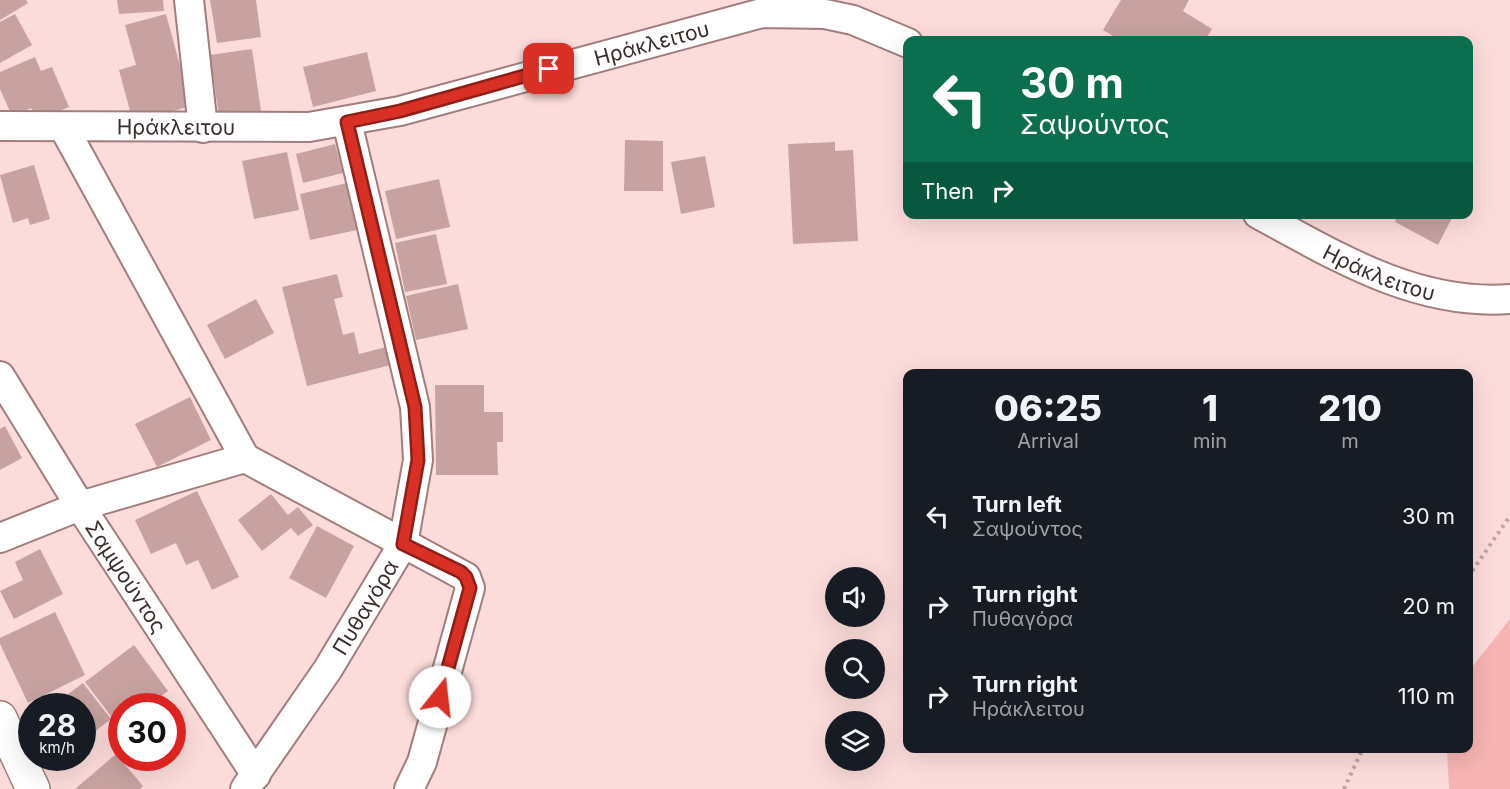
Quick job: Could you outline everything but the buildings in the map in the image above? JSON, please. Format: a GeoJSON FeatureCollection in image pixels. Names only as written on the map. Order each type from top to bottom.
{"type":"FeatureCollection","features":[{"type":"Feature","properties":{"kind":"street"},"geometry":{"type":"LineString","coordinates":[[189,0],[203,128]]}},
{"type":"Feature","properties":{"kind":"street","name":"Ηράκλειτου"},"geometry":{"type":"LineString","coordinates":[[0,126],[309,128],[400,111],[762,13],[825,14],[853,20],[903,41]]}},
{"type":"Feature","properties":{"kind":"street","name":"Πυθαγόρα"},"geometry":{"type":"LineString","coordinates":[[250,782],[340,652],[403,544],[418,460],[415,407],[347,122]]}},
{"type":"Feature","properties":{"kind":"street"},"geometry":{"type":"LineString","coordinates":[[64,128],[245,458],[403,544],[461,572],[466,577],[470,588],[422,762],[409,789]]}},
{"type":"Feature","properties":{"kind":"street","name":"Ηράκλειτου"},"geometry":{"type":"LineString","coordinates":[[1268,219],[1375,275],[1412,289],[1448,296],[1510,299]]}},
{"type":"Feature","properties":{"kind":"street","name":"Σαμψούντος"},"geometry":{"type":"LineString","coordinates":[[0,376],[250,782]]}},
{"type":"Feature","properties":{"kind":"street"},"geometry":{"type":"LineString","coordinates":[[0,538],[80,506],[245,458]]}},
{"type":"Feature","properties":{"kind":"street"},"geometry":{"type":"LineString","coordinates":[[0,718],[33,789]]}},
{"type":"Feature","properties":{"kind":"path"},"geometry":{"type":"LineString","coordinates":[[1473,570],[1510,516]]}},
{"type":"Feature","properties":{"kind":"path"},"geometry":{"type":"LineString","coordinates":[[1344,789],[1362,753]]}},
{"type":"Feature","properties":{"kind":"shaded area"},"geometry":{"type":"Polygon","coordinates":[[[1510,619],[1510,789],[1449,789],[1447,753],[1473,753],[1473,666],[1510,619]]]}},
{"type":"Feature","properties":{"kind":"route"},"geometry":{"type":"LineString","coordinates":[[440,697],[470,588],[469,582],[461,572],[403,544],[418,460],[419,443],[415,407],[347,122],[400,111],[549,69]]}}]}
